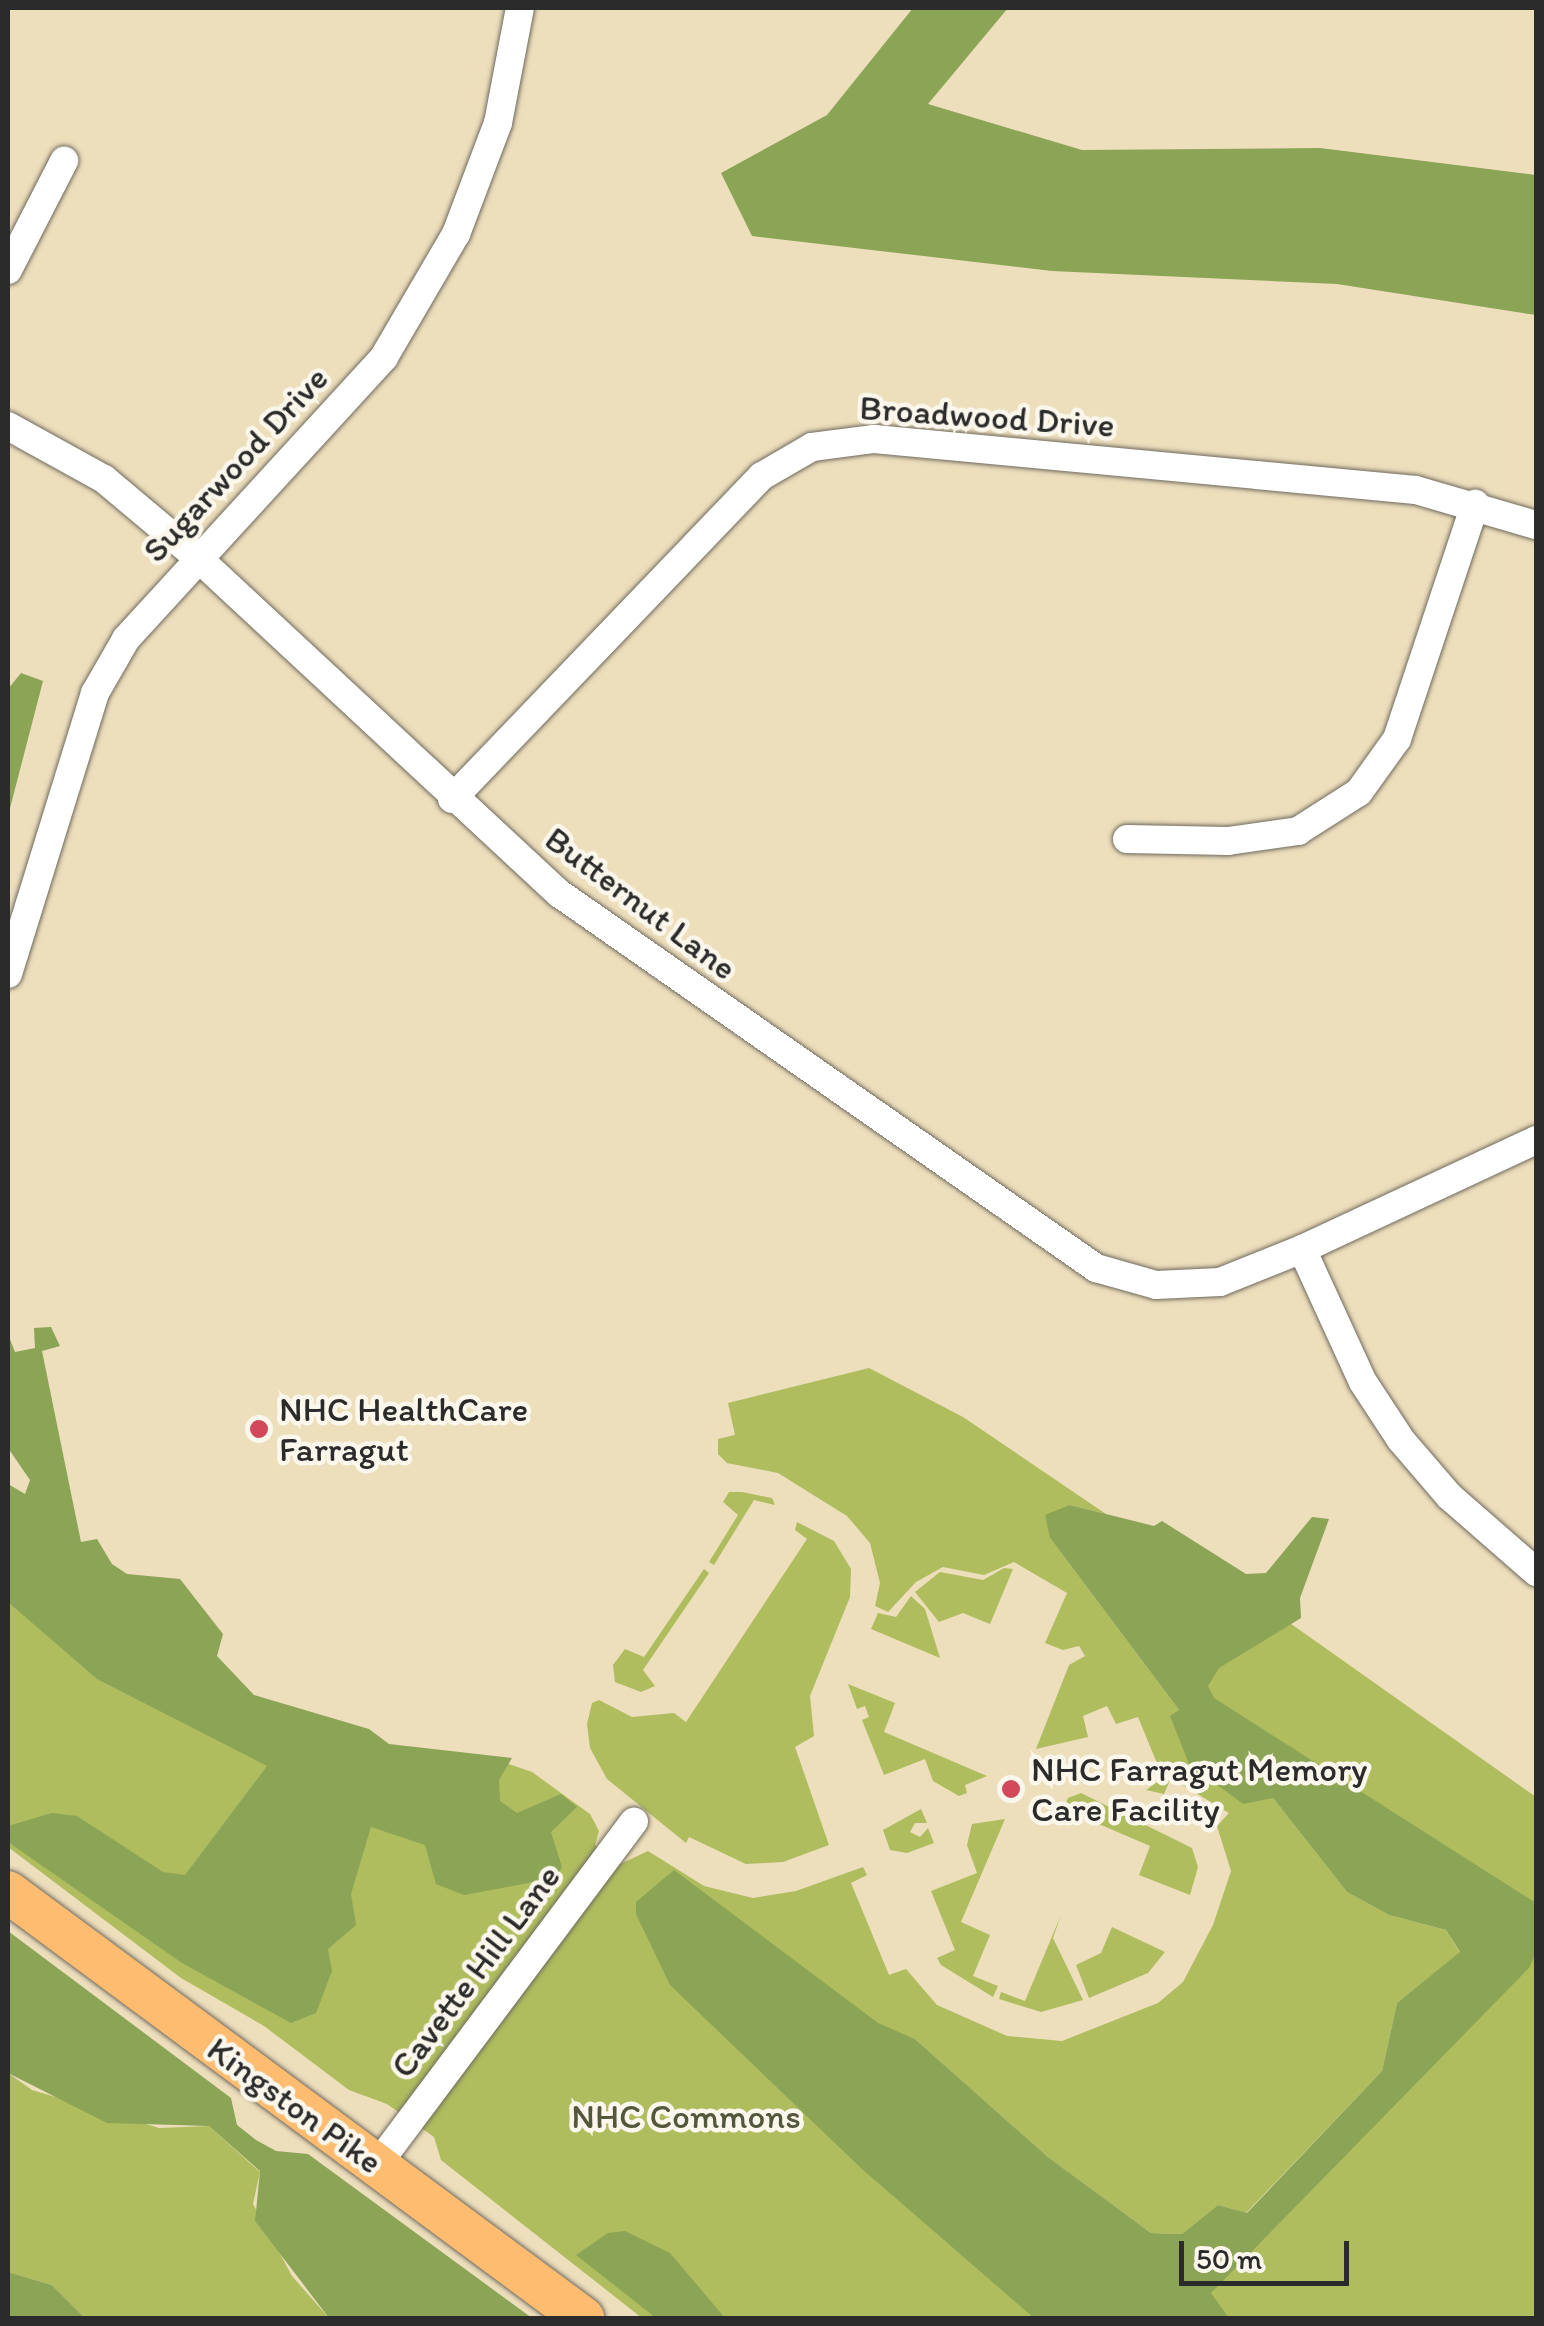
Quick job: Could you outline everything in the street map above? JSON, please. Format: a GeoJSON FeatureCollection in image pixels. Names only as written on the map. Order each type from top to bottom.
{"type":"FeatureCollection","features":[{"type":"Feature","properties":{"kind":"main road","name":"Kingston Pike"},"geometry":{"type":"LineString","coordinates":[[8,1892],[583,2318]]}},
{"type":"Feature","properties":{"kind":"street","name":"Sugarwood Drive"},"geometry":{"type":"LineString","coordinates":[[8,974],[96,693],[126,639],[384,357],[456,234],[498,123],[520,8]]}},
{"type":"Feature","properties":{"kind":"street"},"geometry":{"type":"LineString","coordinates":[[8,270],[64,161]]}},
{"type":"Feature","properties":{"kind":"street","name":"Butternut Lane"},"geometry":{"type":"LineString","coordinates":[[8,426],[104,480],[198,558],[452,800],[644,958],[1096,1268],[1156,1285],[1220,1282],[1302,1249],[1536,1140]]}},
{"type":"Feature","properties":{"kind":"street","name":"Broadwood Drive"},"geometry":{"type":"LineString","coordinates":[[452,800],[762,476],[812,447],[874,439],[1416,490],[1475,504],[1536,526]]}},
{"type":"Feature","properties":{"kind":"street"},"geometry":{"type":"LineString","coordinates":[[1127,840],[1228,841],[1298,831],[1359,792],[1397,739],[1475,504]]}},
{"type":"Feature","properties":{"kind":"street"},"geometry":{"type":"LineString","coordinates":[[1302,1249],[1363,1382],[1402,1440],[1463,1510],[1536,1572]]}},
{"type":"Feature","properties":{"kind":"street","name":"Cavette Hill Lane"},"geometry":{"type":"LineString","coordinates":[[377,2165],[634,1821]]}},
{"type":"Feature","properties":{"kind":"green space"},"geometry":{"type":"Polygon","coordinates":[[[913,8],[1008,8],[928,104],[1082,150],[1320,148],[1536,175],[1536,315],[1337,284],[1052,271],[752,236],[721,173],[827,115],[913,8]]]}},
{"type":"Feature","properties":{"kind":"green space"},"geometry":{"type":"Polygon","coordinates":[[[21,673],[43,681],[8,816],[8,689],[21,673]]]}},
{"type":"Feature","properties":{"kind":"green space"},"geometry":{"type":"Polygon","coordinates":[[[51,1327],[60,1346],[42,1351],[81,1542],[97,1539],[112,1564],[127,1574],[180,1579],[223,1634],[217,1656],[254,1695],[369,1729],[389,1744],[512,1758],[499,1780],[500,1801],[517,1813],[561,1794],[577,1807],[551,1832],[562,1867],[556,1878],[464,1895],[436,1884],[425,1845],[371,1827],[351,1894],[356,1925],[328,1949],[332,1971],[316,2013],[291,2023],[182,1963],[8,1842],[8,1826],[52,1813],[77,1816],[163,1872],[185,1875],[267,1766],[97,1679],[8,1602],[8,1484],[25,1494],[30,1480],[8,1448],[8,1334],[15,1352],[35,1348],[34,1328],[51,1327]]]}},
{"type":"Feature","properties":{"kind":"green space","name":"NHC Commons"},"geometry":{"type":"Polygon","coordinates":[[[869,1368],[963,1417],[1106,1514],[1070,1505],[1050,1538],[1179,1710],[1273,1798],[1347,1892],[1389,1915],[1446,1930],[1460,1953],[1397,2003],[1382,2071],[1246,2213],[1218,2205],[1182,2234],[1151,2233],[1048,2157],[915,2039],[880,2025],[1190,2300],[1532,1927],[1193,1698],[1267,1607],[1536,1797],[1536,2318],[642,2318],[441,2160],[434,2137],[387,2104],[349,2090],[264,2026],[181,1978],[8,1847],[8,1554],[250,1706],[361,1755],[483,1755],[532,1772],[590,1814],[599,1831],[595,1845],[618,1865],[648,1851],[704,1886],[753,1898],[796,1891],[863,1867],[867,1875],[851,1883],[889,1975],[906,1969],[937,2005],[1007,2036],[1062,2041],[1158,2003],[1183,1982],[1213,1925],[1231,1871],[1217,1826],[1229,1813],[1171,1778],[1164,1794],[1146,1790],[1163,1778],[1138,1717],[1116,1724],[1107,1706],[1083,1716],[1088,1737],[1036,1749],[1069,1665],[1085,1656],[1079,1646],[1063,1650],[1045,1643],[1067,1593],[1014,1562],[984,1575],[943,1567],[916,1582],[888,1612],[875,1606],[880,1583],[870,1543],[847,1516],[778,1473],[727,1463],[718,1454],[718,1439],[735,1435],[728,1403],[869,1368]]]}},
{"type":"Feature","properties":{"kind":"green space"},"geometry":{"type":"Polygon","coordinates":[[[729,1492],[772,1498],[775,1505],[754,1500],[714,1565],[709,1562],[738,1515],[723,1502],[729,1492]]]}},
{"type":"Feature","properties":{"kind":"green space"},"geometry":{"type":"Polygon","coordinates":[[[1070,1505],[1154,1526],[1162,1521],[1246,1574],[1266,1573],[1312,1517],[1329,1519],[1300,1598],[1301,1618],[1219,1668],[1208,1686],[1214,1698],[1536,1903],[1536,1953],[1529,1968],[1211,2293],[1229,2318],[1034,2318],[862,2169],[670,1985],[636,1914],[636,1902],[674,1870],[878,2023],[915,2039],[1048,2157],[1151,2233],[1182,2234],[1218,2205],[1247,2213],[1382,2071],[1397,2003],[1460,1952],[1446,1930],[1389,1915],[1347,1892],[1273,1798],[1243,1804],[1189,1764],[1170,1716],[1179,1710],[1050,1538],[1045,1515],[1070,1505]]]}},
{"type":"Feature","properties":{"kind":"green space"},"geometry":{"type":"Polygon","coordinates":[[[797,1522],[834,1541],[851,1569],[850,1597],[810,1696],[814,1736],[795,1747],[829,1845],[783,1862],[746,1864],[689,1837],[686,1843],[607,1779],[590,1748],[587,1724],[592,1703],[599,1700],[632,1717],[674,1713],[686,1722],[807,1539],[795,1530],[797,1522]]]}},
{"type":"Feature","properties":{"kind":"green space"},"geometry":{"type":"Polygon","coordinates":[[[1004,1568],[1013,1569],[990,1624],[963,1613],[939,1622],[915,1592],[940,1572],[983,1580],[1004,1568]]]}},
{"type":"Feature","properties":{"kind":"green space"},"geometry":{"type":"Polygon","coordinates":[[[704,1569],[709,1573],[643,1670],[655,1686],[641,1692],[615,1682],[613,1665],[625,1649],[644,1657],[704,1569]]]}},
{"type":"Feature","properties":{"kind":"green space"},"geometry":{"type":"Polygon","coordinates":[[[911,1596],[925,1609],[940,1658],[871,1629],[878,1613],[896,1617],[911,1596]]]}},
{"type":"Feature","properties":{"kind":"green space"},"geometry":{"type":"Polygon","coordinates":[[[848,1684],[895,1703],[884,1732],[987,1776],[965,1785],[967,1793],[959,1796],[933,1781],[925,1759],[884,1775],[862,1720],[869,1717],[865,1706],[857,1709],[848,1684]]]}},
{"type":"Feature","properties":{"kind":"green space"},"geometry":{"type":"Polygon","coordinates":[[[1081,1793],[1192,1848],[1198,1867],[1190,1895],[1139,1875],[1150,1846],[1064,1809],[1068,1798],[1081,1793]]]}},
{"type":"Feature","properties":{"kind":"green space"},"geometry":{"type":"Polygon","coordinates":[[[921,1809],[927,1823],[915,1823],[910,1832],[920,1837],[928,1828],[934,1843],[907,1853],[890,1850],[883,1830],[921,1809]]]}},
{"type":"Feature","properties":{"kind":"green space"},"geometry":{"type":"Polygon","coordinates":[[[1005,1819],[961,1922],[990,1935],[973,1976],[998,1986],[993,1997],[941,1965],[937,1958],[955,1950],[931,1891],[977,1873],[967,1845],[972,1824],[1005,1819]]]}},
{"type":"Feature","properties":{"kind":"green space"},"geometry":{"type":"Polygon","coordinates":[[[1061,1915],[1053,1938],[1083,2000],[1041,2012],[999,1999],[1001,1992],[1025,2001],[1061,1915]]]}},
{"type":"Feature","properties":{"kind":"green space"},"geometry":{"type":"Polygon","coordinates":[[[1112,1927],[1165,1952],[1148,1973],[1089,1998],[1076,1965],[1101,1953],[1112,1927]]]}},
{"type":"Feature","properties":{"kind":"green space"},"geometry":{"type":"Polygon","coordinates":[[[8,1931],[231,2098],[237,2125],[256,2140],[276,2151],[308,2154],[532,2318],[329,2318],[255,2221],[260,2171],[209,2126],[107,2123],[8,2073],[8,1931]]]}},
{"type":"Feature","properties":{"kind":"green space"},"geometry":{"type":"Polygon","coordinates":[[[8,2073],[32,2090],[159,2128],[209,2126],[260,2172],[253,2204],[292,2276],[329,2318],[85,2318],[52,2285],[8,2272],[8,2073]]]}},
{"type":"Feature","properties":{"kind":"green space"},"geometry":{"type":"Polygon","coordinates":[[[625,2231],[670,2253],[725,2318],[656,2318],[576,2255],[608,2233],[625,2231]]]}},
{"type":"Feature","properties":{"kind":"green space"},"geometry":{"type":"Polygon","coordinates":[[[8,2272],[52,2285],[85,2318],[8,2318],[8,2272]]]}},
{"type":"Feature","properties":{"kind":"place","name":"NHC HealthCare Farragut"},"geometry":{"type":"Point","coordinates":[259,1429]}},
{"type":"Feature","properties":{"kind":"place","name":"NHC Farragut Memory Care Facility"},"geometry":{"type":"Point","coordinates":[1011,1789]}}]}
